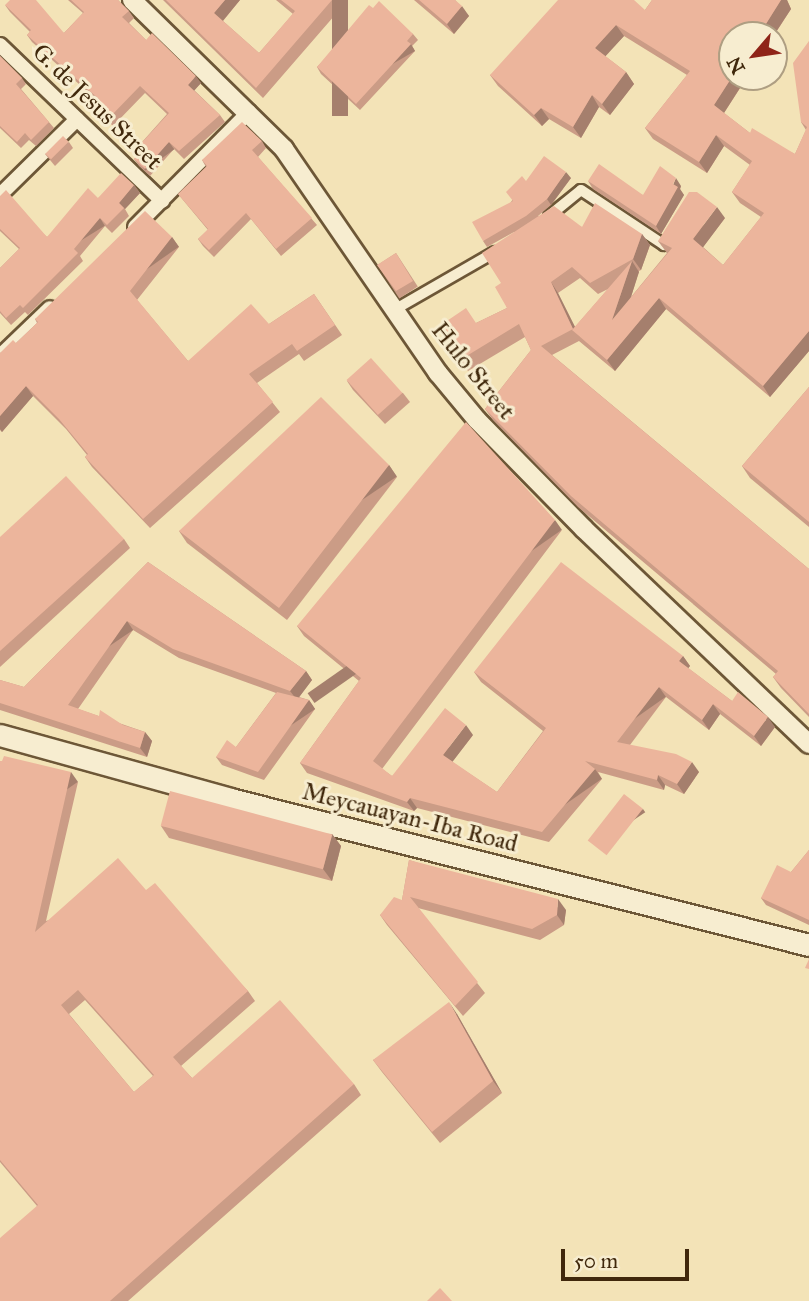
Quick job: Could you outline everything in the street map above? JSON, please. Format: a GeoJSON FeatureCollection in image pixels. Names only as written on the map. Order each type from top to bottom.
{"type":"FeatureCollection","features":[{"type":"Feature","properties":{"kind":"main road","name":"Meycauayan-Iba Road"},"geometry":{"type":"LineString","coordinates":[[0,735],[230,799],[809,945]]}},
{"type":"Feature","properties":{"kind":"street","name":"Hulo Street"},"geometry":{"type":"LineString","coordinates":[[132,0],[249,112],[297,166],[394,310],[477,420],[584,529],[809,744]]}},
{"type":"Feature","properties":{"kind":"street","name":"G. de Jesus Street"},"geometry":{"type":"LineString","coordinates":[[0,45],[162,201]]}},
{"type":"Feature","properties":{"kind":"street"},"geometry":{"type":"LineString","coordinates":[[121,240],[249,112]]}},
{"type":"Feature","properties":{"kind":"street"},"geometry":{"type":"LineString","coordinates":[[0,195],[77,119]]}},
{"type":"Feature","properties":{"kind":"street"},"geometry":{"type":"LineString","coordinates":[[535,229],[581,190],[664,245],[670,234]]}},
{"type":"Feature","properties":{"kind":"street"},"geometry":{"type":"LineString","coordinates":[[394,310],[503,247]]}},
{"type":"Feature","properties":{"kind":"street"},"geometry":{"type":"LineString","coordinates":[[0,356],[61,298]]}},
{"type":"Feature","properties":{"kind":"building"},"geometry":{"type":"Polygon","coordinates":[[[10,0],[36,0],[64,33],[84,12],[71,0],[118,0],[129,11],[122,17],[146,40],[152,33],[196,76],[188,85],[220,115],[179,151],[169,142],[145,169],[134,159],[139,154],[135,150],[169,113],[140,86],[108,119],[95,106],[100,100],[27,35],[31,30],[5,5],[10,0]]]}},
{"type":"Feature","properties":{"kind":"building"},"geometry":{"type":"Polygon","coordinates":[[[166,0],[225,0],[214,13],[259,53],[295,11],[281,0],[332,0],[256,88],[166,0]]]}},
{"type":"Feature","properties":{"kind":"building"},"geometry":{"type":"Polygon","coordinates":[[[419,0],[455,0],[462,6],[447,24],[419,0]]]}},
{"type":"Feature","properties":{"kind":"building"},"geometry":{"type":"Polygon","coordinates":[[[558,0],[634,0],[645,10],[652,0],[781,0],[768,21],[718,21],[718,91],[723,91],[714,105],[750,133],[752,128],[795,154],[807,127],[801,122],[793,63],[809,41],[809,331],[763,386],[659,298],[607,360],[572,330],[632,261],[612,320],[672,248],[658,241],[689,192],[697,192],[717,207],[693,239],[723,265],[764,213],[732,192],[752,161],[716,135],[699,162],[645,128],[690,71],[616,25],[595,48],[626,72],[602,104],[592,95],[573,127],[541,108],[534,115],[490,75],[558,0]]]}},
{"type":"Feature","properties":{"kind":"building"},"geometry":{"type":"Polygon","coordinates":[[[379,1],[413,34],[407,41],[411,44],[356,104],[317,67],[369,5],[373,8],[379,1]]]}},
{"type":"Feature","properties":{"kind":"building"},"geometry":{"type":"Polygon","coordinates":[[[0,56],[22,78],[16,84],[49,122],[31,140],[25,133],[17,142],[0,126],[0,56]]]}},
{"type":"Feature","properties":{"kind":"building"},"geometry":{"type":"Polygon","coordinates":[[[242,122],[262,141],[252,150],[312,218],[276,249],[246,213],[209,250],[198,239],[208,229],[178,194],[207,166],[202,160],[242,122]]]}},
{"type":"Feature","properties":{"kind":"building"},"geometry":{"type":"Polygon","coordinates":[[[63,136],[69,142],[51,159],[45,154],[63,136]]]}},
{"type":"Feature","properties":{"kind":"building"},"geometry":{"type":"Polygon","coordinates":[[[544,156],[566,172],[547,199],[526,216],[483,241],[472,222],[513,201],[506,192],[522,176],[526,181],[544,156]]]}},
{"type":"Feature","properties":{"kind":"building"},"geometry":{"type":"Polygon","coordinates":[[[599,164],[643,195],[660,166],[676,178],[673,184],[678,187],[656,226],[588,181],[599,164]]]}},
{"type":"Feature","properties":{"kind":"building"},"geometry":{"type":"Polygon","coordinates":[[[121,173],[134,185],[119,203],[124,208],[107,225],[100,218],[74,249],[78,253],[23,308],[20,305],[6,318],[0,311],[0,268],[20,248],[0,229],[0,196],[6,190],[47,237],[88,188],[98,198],[121,173]]]}},
{"type":"Feature","properties":{"kind":"building"},"geometry":{"type":"Polygon","coordinates":[[[595,203],[642,234],[633,259],[590,283],[572,267],[551,282],[573,329],[541,346],[809,569],[809,714],[773,677],[778,671],[571,496],[485,409],[531,350],[519,324],[460,360],[438,327],[466,308],[476,323],[507,308],[495,287],[501,283],[482,253],[554,206],[582,227],[595,203]]]}},
{"type":"Feature","properties":{"kind":"building"},"geometry":{"type":"Polygon","coordinates":[[[145,211],[172,237],[130,291],[188,361],[251,304],[269,324],[314,294],[335,325],[297,351],[292,344],[249,374],[273,402],[143,519],[85,457],[88,454],[59,419],[26,386],[0,416],[0,353],[13,340],[16,343],[38,322],[35,319],[145,211]]]}},
{"type":"Feature","properties":{"kind":"building"},"geometry":{"type":"Polygon","coordinates":[[[396,253],[413,281],[396,291],[377,265],[396,253]]]}},
{"type":"Feature","properties":{"kind":"building"},"geometry":{"type":"Polygon","coordinates":[[[371,358],[402,393],[378,415],[346,380],[371,358]]]}},
{"type":"Feature","properties":{"kind":"building"},"geometry":{"type":"Polygon","coordinates":[[[809,387],[809,522],[742,466],[809,387]]]}},
{"type":"Feature","properties":{"kind":"building"},"geometry":{"type":"Polygon","coordinates":[[[321,397],[389,465],[279,608],[179,531],[321,397]]]}},
{"type":"Feature","properties":{"kind":"building"},"geometry":{"type":"Polygon","coordinates":[[[466,422],[555,520],[373,761],[392,776],[445,708],[466,725],[443,755],[497,792],[546,728],[474,672],[561,562],[683,656],[679,661],[732,701],[738,692],[768,717],[754,736],[713,704],[702,720],[659,687],[617,742],[676,754],[692,762],[677,784],[658,775],[657,780],[585,761],[595,769],[542,832],[410,798],[407,802],[300,763],[361,678],[297,626],[466,422]]]}},
{"type":"Feature","properties":{"kind":"building"},"geometry":{"type":"Polygon","coordinates":[[[66,476],[124,539],[0,651],[0,537],[66,476]]]}},
{"type":"Feature","properties":{"kind":"building"},"geometry":{"type":"Polygon","coordinates":[[[148,562],[306,671],[290,691],[173,649],[127,621],[68,705],[99,716],[100,710],[123,725],[145,732],[140,748],[0,703],[0,680],[24,687],[148,562]]]}},
{"type":"Feature","properties":{"kind":"building"},"geometry":{"type":"Polygon","coordinates":[[[277,692],[309,700],[258,772],[216,757],[227,740],[236,747],[277,692]]]}},
{"type":"Feature","properties":{"kind":"building"},"geometry":{"type":"Polygon","coordinates":[[[4,756],[71,772],[35,932],[118,858],[146,890],[155,883],[248,991],[173,1057],[192,1078],[280,1000],[354,1084],[110,1301],[0,1301],[0,1238],[38,1205],[0,1160],[4,756]],[[78,990],[61,1005],[134,1092],[154,1075],[78,990]]]}},
{"type":"Feature","properties":{"kind":"building"},"geometry":{"type":"Polygon","coordinates":[[[170,791],[332,834],[323,869],[161,826],[170,791]]]}},
{"type":"Feature","properties":{"kind":"building"},"geometry":{"type":"Polygon","coordinates":[[[624,794],[643,809],[607,855],[588,840],[624,794]]]}},
{"type":"Feature","properties":{"kind":"building"},"geometry":{"type":"Polygon","coordinates":[[[809,850],[809,920],[761,898],[777,865],[791,872],[809,850]]]}},
{"type":"Feature","properties":{"kind":"building"},"geometry":{"type":"Polygon","coordinates":[[[409,860],[558,899],[557,915],[532,929],[410,897],[478,982],[455,1006],[380,915],[394,897],[402,900],[409,860]]]}},
{"type":"Feature","properties":{"kind":"building"},"geometry":{"type":"Polygon","coordinates":[[[449,1002],[493,1081],[432,1132],[373,1060],[449,1002]]]}},
{"type":"Feature","properties":{"kind":"building"},"geometry":{"type":"Polygon","coordinates":[[[440,1288],[452,1301],[427,1301],[440,1288]]]}}]}
